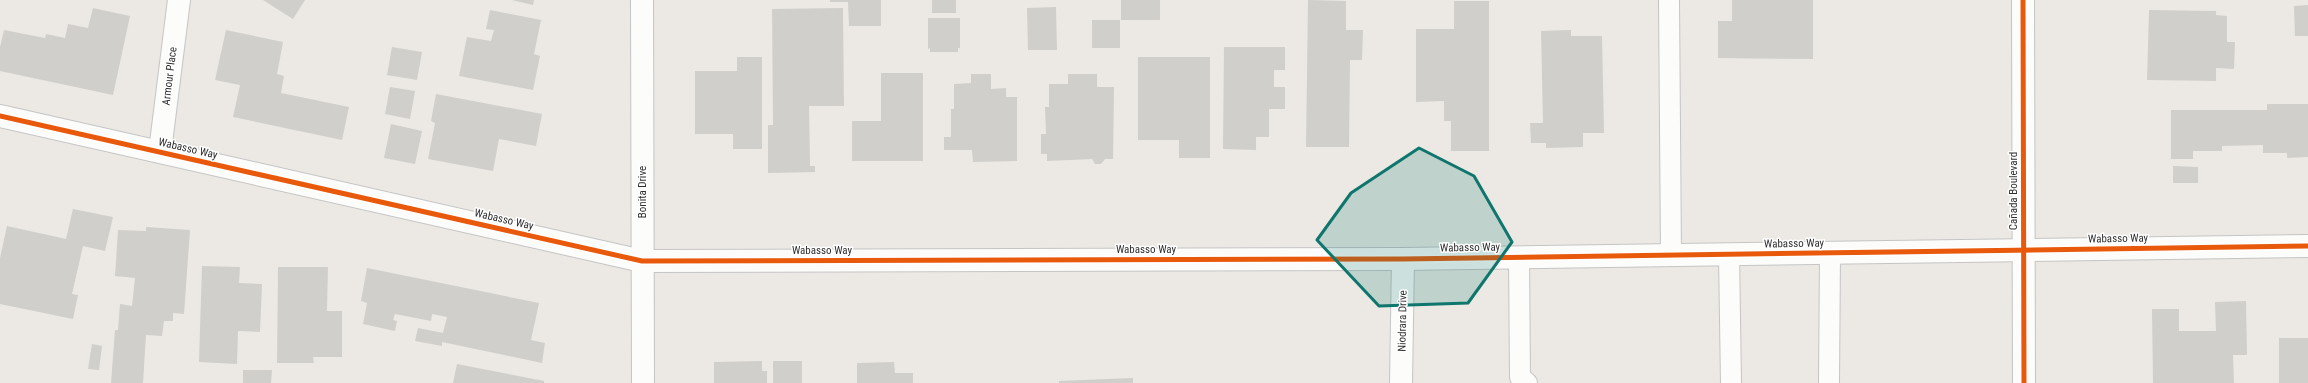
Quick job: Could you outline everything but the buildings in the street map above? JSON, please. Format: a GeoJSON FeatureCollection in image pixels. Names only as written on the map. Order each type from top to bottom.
{"type":"FeatureCollection","features":[{"type":"Feature","properties":{"kind":"street","name":"Armour Place"},"geometry":{"type":"LineString","coordinates":[[160,151],[179,0]]}},
{"type":"Feature","properties":{"kind":"street","name":"Bonita Drive"},"geometry":{"type":"LineString","coordinates":[[642,0],[643,383]]}},
{"type":"Feature","properties":{"kind":"street","name":"Cañada Boulevard"},"geometry":{"type":"LineString","coordinates":[[2023,0],[2024,383]]}},
{"type":"Feature","properties":{"kind":"street","name":"Wabasso Way"},"geometry":{"type":"LineString","coordinates":[[0,116],[642,261],[1519,257],[2308,246]]}},
{"type":"Feature","properties":{"kind":"street","name":"Niodrara Drive"},"geometry":{"type":"LineString","coordinates":[[1401,383],[1403,258]]}},
{"type":"Feature","properties":{"kind":"lane"},"geometry":{"type":"LineString","coordinates":[[1669,0],[1671,255]]}},
{"type":"Feature","properties":{"kind":"lane"},"geometry":{"type":"LineString","coordinates":[[1829,383],[1830,253]]}},
{"type":"Feature","properties":{"kind":"lane"},"geometry":{"type":"LineString","coordinates":[[1729,254],[1731,383]]}},
{"type":"Feature","properties":{"kind":"lane"},"geometry":{"type":"LineString","coordinates":[[1519,257],[1520,377],[1527,383]]}},
{"type":"Feature","properties":{"kind":"highlighted area"},"geometry":{"type":"Polygon","coordinates":[[[1419,148],[1474,176],[1512,242],[1468,303],[1379,306],[1317,240],[1351,193],[1419,148]]]}},
{"type":"Feature","properties":{"kind":"cycle path"},"geometry":{"type":"LineString","coordinates":[[2023,0],[2024,383]]}},
{"type":"Feature","properties":{"kind":"cycle path"},"geometry":{"type":"LineString","coordinates":[[0,116],[642,261],[1403,259],[2308,246]]}}]}
